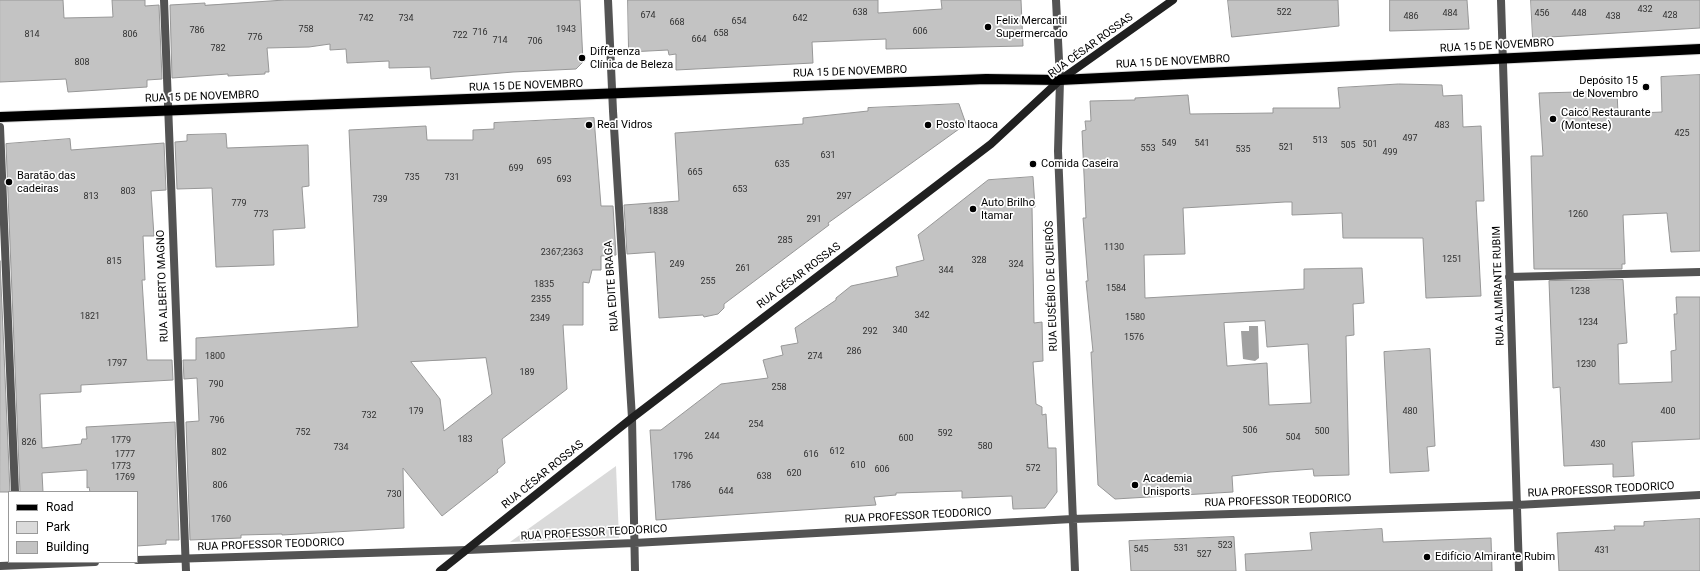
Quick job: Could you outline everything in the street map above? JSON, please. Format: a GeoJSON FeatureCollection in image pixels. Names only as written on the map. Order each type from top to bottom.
{"type":"FeatureCollection","features":[{"type":"Feature","properties":{"kind":"main road","name":"RUA CÉSAR ROSSAS"},"geometry":{"type":"LineString","coordinates":[[440,571],[632,418],[991,144],[1060,80],[1172,0]]}},
{"type":"Feature","properties":{"kind":"main road","name":"RUA 15 DE NOVEMBRO"},"geometry":{"type":"LineString","coordinates":[[0,117],[986,79],[1060,80],[1700,49]]}},
{"type":"Feature","properties":{"kind":"street","name":"RUA ALBERTO MAGNO"},"geometry":{"type":"LineString","coordinates":[[164,0],[186,571]]}},
{"type":"Feature","properties":{"kind":"street","name":"RUA EDITE BRAGA"},"geometry":{"type":"LineString","coordinates":[[608,0],[612,94],[632,418],[635,571]]}},
{"type":"Feature","properties":{"kind":"street","name":"RUA EUSÉBIO DE QUEIRÓS"},"geometry":{"type":"LineString","coordinates":[[1056,0],[1060,80],[1058,151],[1075,571]]}},
{"type":"Feature","properties":{"kind":"street","name":"RUA ALMIRANTE RUBIM"},"geometry":{"type":"LineString","coordinates":[[1501,0],[1504,58],[1509,277],[1520,571]]}},
{"type":"Feature","properties":{"kind":"street"},"geometry":{"type":"LineString","coordinates":[[0,128],[15,491]]}},
{"type":"Feature","properties":{"kind":"street"},"geometry":{"type":"LineString","coordinates":[[1509,277],[1700,272]]}},
{"type":"Feature","properties":{"kind":"street","name":"RUA PROFESSOR TEODORICO"},"geometry":{"type":"LineString","coordinates":[[138,560],[466,550],[634,543],[1072,518],[1517,505],[1700,495]]}},
{"type":"Feature","properties":{"kind":"street"},"geometry":{"type":"LineString","coordinates":[[0,566],[18,563]]}},
{"type":"Feature","properties":{"kind":"green space"},"geometry":{"type":"Polygon","coordinates":[[[616,466],[619,538],[510,542],[616,466]]]}},
{"type":"Feature","properties":{"kind":"shaded area"},"geometry":{"type":"Polygon","coordinates":[[[1249,326],[1258,326],[1259,358],[1255,361],[1243,359],[1241,331],[1249,331],[1249,326]]]}},
{"type":"Feature","properties":{"kind":"building"},"geometry":{"type":"Polygon","coordinates":[[[0,0],[63,0],[64,18],[113,17],[112,0],[145,0],[145,6],[159,5],[162,79],[147,80],[147,87],[68,92],[66,79],[0,82],[0,0]]]}},
{"type":"Feature","properties":{"kind":"building"},"geometry":{"type":"Polygon","coordinates":[[[285,0],[580,0],[583,62],[576,69],[513,72],[431,79],[430,67],[389,68],[389,61],[347,63],[346,49],[330,50],[330,44],[309,47],[267,48],[269,72],[265,72],[265,74],[228,76],[228,74],[172,78],[170,5],[205,3],[205,5],[285,0]]]}},
{"type":"Feature","properties":{"kind":"building"},"geometry":{"type":"Polygon","coordinates":[[[628,0],[878,0],[878,13],[942,9],[941,0],[1021,0],[1023,46],[886,49],[886,39],[812,42],[813,63],[676,70],[676,54],[669,55],[668,50],[629,52],[628,0]]]}},
{"type":"Feature","properties":{"kind":"building"},"geometry":{"type":"Polygon","coordinates":[[[1228,0],[1338,0],[1339,26],[1232,37],[1228,0]]]}},
{"type":"Feature","properties":{"kind":"building"},"geometry":{"type":"Polygon","coordinates":[[[1390,0],[1467,0],[1469,29],[1390,31],[1390,0]]]}},
{"type":"Feature","properties":{"kind":"building"},"geometry":{"type":"Polygon","coordinates":[[[1531,0],[1700,0],[1700,28],[1533,38],[1531,0]]]}},
{"type":"Feature","properties":{"kind":"building"},"geometry":{"type":"Polygon","coordinates":[[[1700,75],[1700,251],[1671,252],[1667,213],[1623,215],[1625,264],[1622,264],[1622,269],[1534,269],[1531,156],[1543,156],[1539,93],[1617,91],[1618,114],[1662,112],[1661,77],[1700,75]]]}},
{"type":"Feature","properties":{"kind":"building"},"geometry":{"type":"Polygon","coordinates":[[[1399,84],[1442,85],[1443,96],[1462,95],[1463,127],[1481,126],[1484,201],[1476,201],[1481,296],[1426,298],[1423,238],[1343,238],[1342,213],[1292,215],[1292,202],[1183,208],[1185,254],[1144,255],[1145,298],[1304,289],[1304,269],[1362,268],[1364,303],[1353,304],[1354,335],[1346,336],[1349,475],[1314,476],[1313,469],[1270,472],[1232,476],[1233,492],[1115,499],[1098,485],[1091,352],[1093,352],[1086,281],[1088,281],[1083,218],[1086,218],[1082,131],[1086,130],[1085,121],[1091,121],[1090,101],[1135,100],[1135,98],[1188,95],[1190,114],[1273,113],[1273,108],[1340,108],[1338,88],[1399,84]],[[1265,321],[1224,323],[1227,366],[1267,363],[1269,405],[1311,403],[1308,344],[1267,347],[1265,321]]]}},
{"type":"Feature","properties":{"kind":"building"},"geometry":{"type":"Polygon","coordinates":[[[959,104],[966,124],[828,223],[829,225],[724,304],[724,308],[718,314],[704,317],[703,315],[659,318],[655,252],[627,254],[624,205],[679,201],[675,133],[803,124],[803,118],[868,111],[868,108],[959,104]]]}},
{"type":"Feature","properties":{"kind":"building"},"geometry":{"type":"Polygon","coordinates":[[[594,118],[601,206],[613,206],[616,255],[601,256],[601,270],[592,270],[589,283],[583,282],[583,325],[563,325],[567,389],[502,439],[505,463],[497,470],[498,472],[442,516],[403,468],[404,528],[282,535],[241,535],[241,538],[190,540],[186,422],[199,421],[197,378],[184,379],[183,360],[196,360],[196,338],[358,327],[349,130],[426,126],[427,140],[473,140],[473,130],[494,129],[494,123],[594,118]],[[486,358],[411,362],[440,399],[444,431],[492,394],[486,358]]]}},
{"type":"Feature","properties":{"kind":"building"},"geometry":{"type":"Polygon","coordinates":[[[226,134],[227,148],[308,145],[309,186],[302,187],[305,228],[273,230],[274,265],[216,267],[212,188],[177,189],[175,142],[187,141],[187,135],[226,134]]]}},
{"type":"Feature","properties":{"kind":"building"},"geometry":{"type":"Polygon","coordinates":[[[70,139],[71,150],[164,143],[166,190],[151,191],[154,236],[143,236],[145,280],[142,280],[147,360],[172,360],[173,380],[81,385],[81,392],[40,394],[42,448],[81,444],[82,439],[87,439],[86,427],[175,422],[179,540],[166,540],[166,544],[138,546],[138,491],[90,491],[89,487],[87,488],[87,470],[42,473],[43,491],[20,491],[6,144],[70,139]]]}},
{"type":"Feature","properties":{"kind":"building"},"geometry":{"type":"Polygon","coordinates":[[[1033,177],[1035,207],[1032,207],[1034,323],[1042,322],[1043,361],[1033,362],[1036,404],[1042,407],[1042,415],[1046,414],[1048,448],[1056,448],[1057,492],[1045,508],[1013,509],[1012,496],[962,498],[962,491],[896,493],[896,495],[874,497],[876,505],[656,520],[650,430],[661,430],[721,384],[768,378],[763,360],[783,355],[781,346],[798,343],[795,328],[836,300],[836,298],[851,286],[898,276],[896,267],[924,260],[918,235],[988,180],[1033,177]]]}},
{"type":"Feature","properties":{"kind":"building"},"geometry":{"type":"Polygon","coordinates":[[[0,261],[10,491],[0,492],[0,261]]]}},
{"type":"Feature","properties":{"kind":"building"},"geometry":{"type":"Polygon","coordinates":[[[1623,280],[1627,343],[1618,344],[1619,384],[1672,382],[1671,351],[1676,350],[1674,314],[1677,314],[1676,297],[1700,297],[1700,439],[1632,442],[1634,476],[1613,477],[1613,464],[1564,466],[1560,387],[1553,388],[1549,281],[1623,280]]]}},
{"type":"Feature","properties":{"kind":"building"},"geometry":{"type":"Polygon","coordinates":[[[1430,349],[1435,446],[1427,447],[1429,471],[1390,473],[1384,352],[1430,349]]]}},
{"type":"Feature","properties":{"kind":"building"},"geometry":{"type":"Polygon","coordinates":[[[1700,519],[1700,571],[1559,571],[1557,533],[1615,530],[1614,526],[1644,526],[1644,522],[1700,519]]]}},
{"type":"Feature","properties":{"kind":"building"},"geometry":{"type":"Polygon","coordinates":[[[1382,529],[1383,542],[1491,538],[1492,571],[1246,571],[1245,554],[1312,550],[1310,533],[1382,529]]]}},
{"type":"Feature","properties":{"kind":"building"},"geometry":{"type":"Polygon","coordinates":[[[1234,537],[1236,571],[1131,571],[1129,541],[1234,537]]]}},
{"type":"Feature","properties":{"kind":"place","name":"Felix Mercantil Supermercado"},"geometry":{"type":"Point","coordinates":[988,27]}},
{"type":"Feature","properties":{"kind":"place","name":"Differenza Clínica de Beleza"},"geometry":{"type":"Point","coordinates":[582,58]}},
{"type":"Feature","properties":{"kind":"place","name":"Depósito 15 de Novembro"},"geometry":{"type":"Point","coordinates":[1646,87]}},
{"type":"Feature","properties":{"kind":"place","name":"Caicó Restaurante (Montese)"},"geometry":{"type":"Point","coordinates":[1553,119]}},
{"type":"Feature","properties":{"kind":"place","name":"Real Vidros"},"geometry":{"type":"Point","coordinates":[589,125]}},
{"type":"Feature","properties":{"kind":"place","name":"Posto Itaoca"},"geometry":{"type":"Point","coordinates":[928,125]}},
{"type":"Feature","properties":{"kind":"place","name":"Comida Caseira"},"geometry":{"type":"Point","coordinates":[1033,164]}},
{"type":"Feature","properties":{"kind":"place","name":"Baratão das cadeiras"},"geometry":{"type":"Point","coordinates":[9,182]}},
{"type":"Feature","properties":{"kind":"place","name":"Auto Brilho Itamar"},"geometry":{"type":"Point","coordinates":[973,209]}},
{"type":"Feature","properties":{"kind":"place","name":"Academia Unisports"},"geometry":{"type":"Point","coordinates":[1135,485]}},
{"type":"Feature","properties":{"kind":"place","name":"Edifício Almirante Rubim"},"geometry":{"type":"Point","coordinates":[1427,557]}}]}
